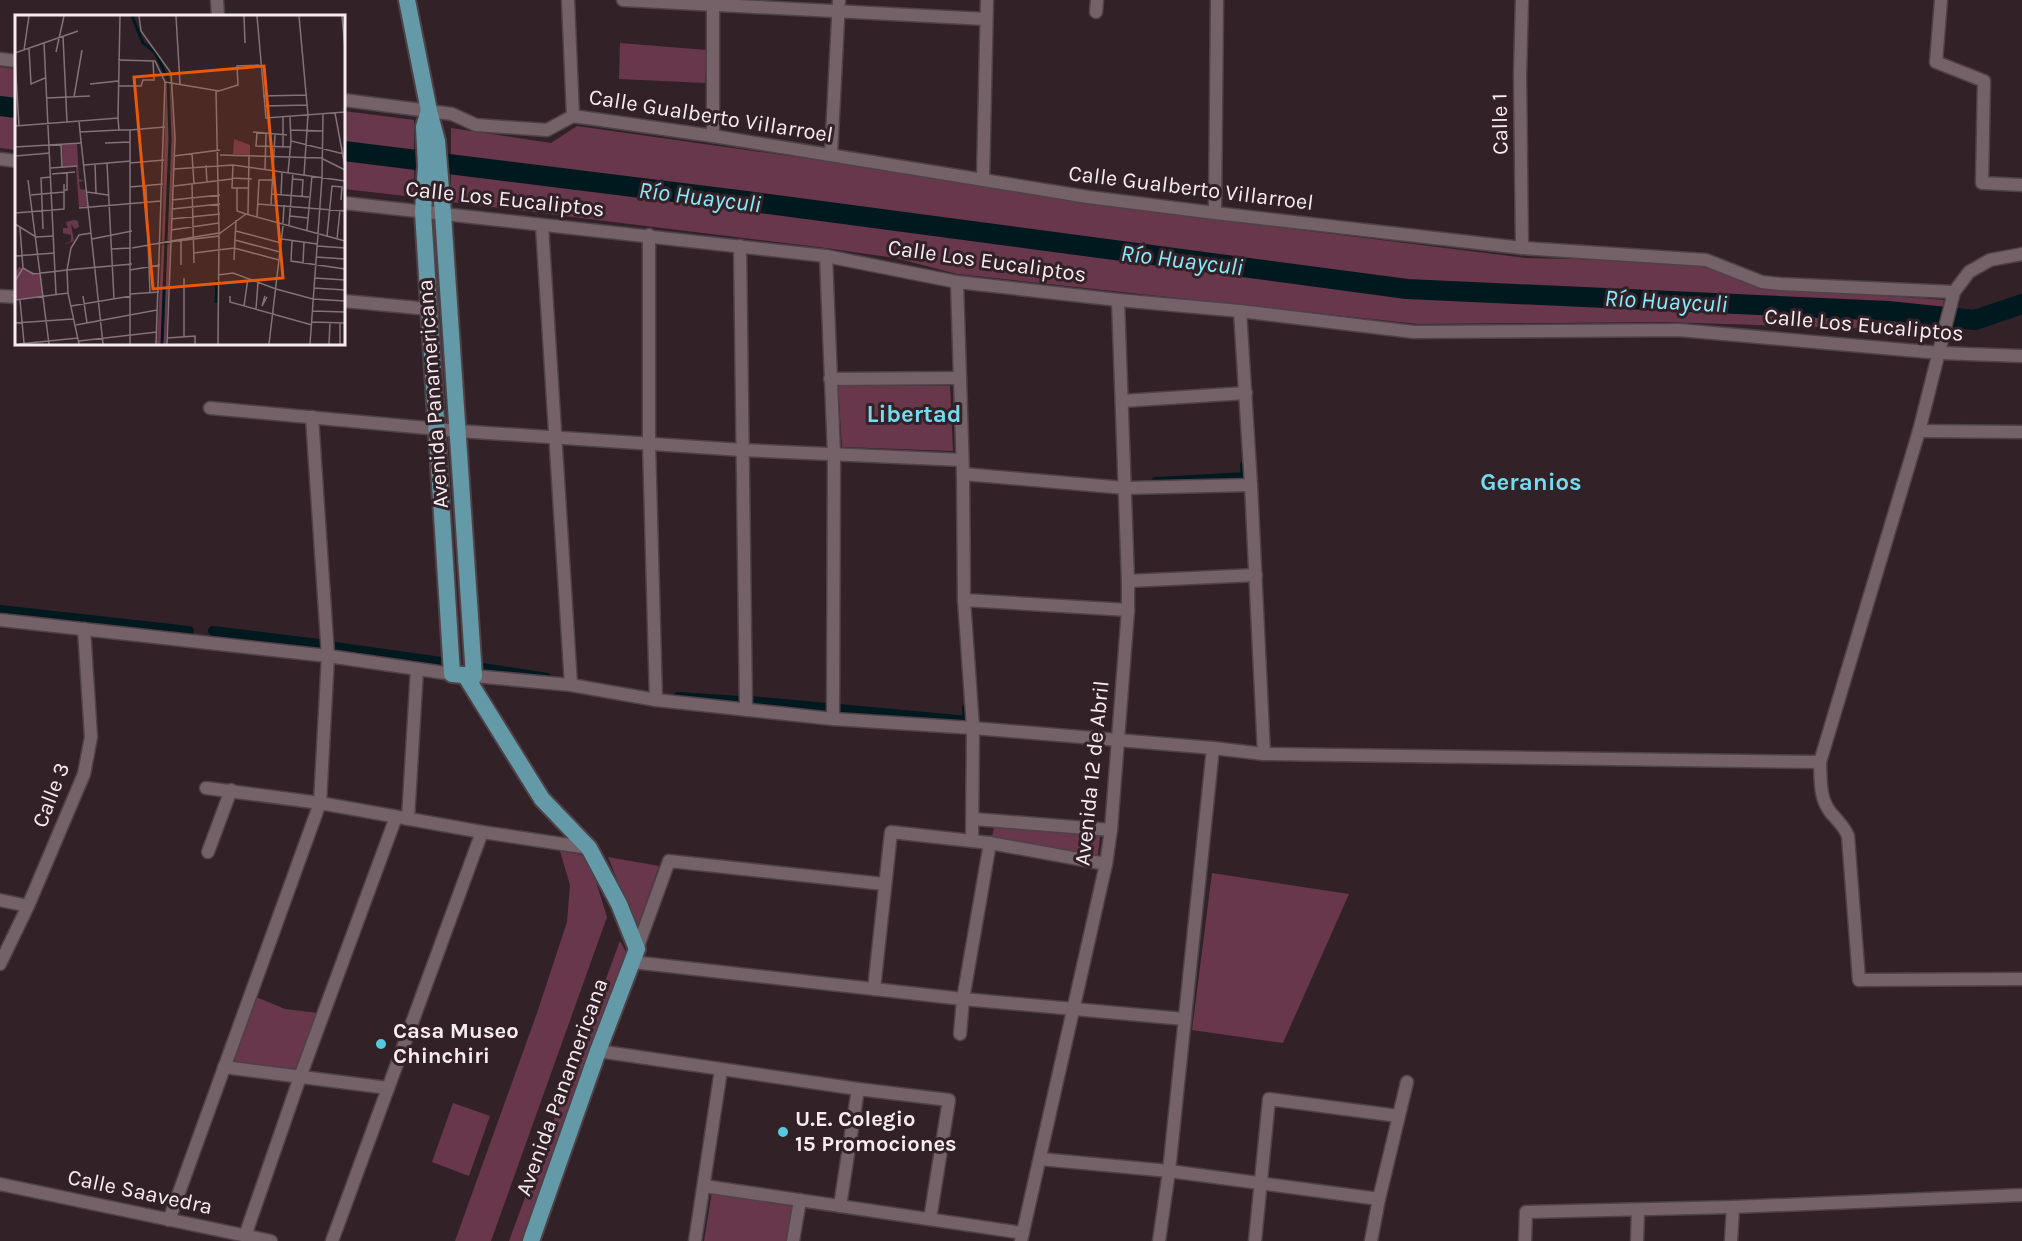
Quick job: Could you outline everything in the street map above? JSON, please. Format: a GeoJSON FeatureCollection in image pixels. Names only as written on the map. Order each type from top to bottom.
{"type":"FeatureCollection","features":[{"type":"Feature","properties":{"kind":"main road","name":"Avenida Panamericana"},"geometry":{"type":"LineString","coordinates":[[407,0],[429,111],[432,167],[443,214],[459,431],[464,675]]}},
{"type":"Feature","properties":{"kind":"main road","name":"Avenida Panamericana"},"geometry":{"type":"LineString","coordinates":[[432,167],[423,212],[429,309],[437,429],[464,675],[542,799],[589,848],[619,904],[635,955],[598,1051],[531,1241]]}},
{"type":"Feature","properties":{"kind":"street"},"geometry":{"type":"LineString","coordinates":[[217,0],[218,15]]}},
{"type":"Feature","properties":{"kind":"street"},"geometry":{"type":"LineString","coordinates":[[568,0],[573,116]]}},
{"type":"Feature","properties":{"kind":"street"},"geometry":{"type":"LineString","coordinates":[[623,0],[713,5],[839,6],[986,19]]}},
{"type":"Feature","properties":{"kind":"street"},"geometry":{"type":"LineString","coordinates":[[983,180],[987,0]]}},
{"type":"Feature","properties":{"kind":"street"},"geometry":{"type":"LineString","coordinates":[[1215,213],[1217,0]]}},
{"type":"Feature","properties":{"kind":"street","name":"Calle 1"},"geometry":{"type":"LineString","coordinates":[[1522,0],[1520,75],[1522,248]]}},
{"type":"Feature","properties":{"kind":"street"},"geometry":{"type":"LineString","coordinates":[[1941,0],[1936,62],[1984,81],[1982,183],[2022,185]]}},
{"type":"Feature","properties":{"kind":"street"},"geometry":{"type":"LineString","coordinates":[[713,5],[713,136]]}},
{"type":"Feature","properties":{"kind":"street"},"geometry":{"type":"LineString","coordinates":[[831,155],[839,6]]}},
{"type":"Feature","properties":{"kind":"street"},"geometry":{"type":"LineString","coordinates":[[0,59],[15,61]]}},
{"type":"Feature","properties":{"kind":"street","name":"Calle Gualberto Villarroel"},"geometry":{"type":"LineString","coordinates":[[345,100],[452,114],[476,125],[547,130],[573,116],[713,136],[1088,197],[1522,248],[1706,260],[1762,282],[1954,292]]}},
{"type":"Feature","properties":{"kind":"street"},"geometry":{"type":"LineString","coordinates":[[0,159],[15,162]]}},
{"type":"Feature","properties":{"kind":"street","name":"Calle Los Eucaliptos"},"geometry":{"type":"LineString","coordinates":[[345,202],[826,256],[957,282],[1240,311],[1414,332],[1679,330],[1940,353],[2022,356]]}},
{"type":"Feature","properties":{"kind":"street"},"geometry":{"type":"LineString","coordinates":[[542,226],[571,685]]}},
{"type":"Feature","properties":{"kind":"street"},"geometry":{"type":"LineString","coordinates":[[649,235],[649,443],[656,700]]}},
{"type":"Feature","properties":{"kind":"street"},"geometry":{"type":"LineString","coordinates":[[740,246],[746,710]]}},
{"type":"Feature","properties":{"kind":"street"},"geometry":{"type":"LineString","coordinates":[[2022,255],[1990,260],[1969,272],[1954,292],[1919,431],[1820,762],[1822,799],[1844,827],[1848,836],[1859,980],[2022,979]]}},
{"type":"Feature","properties":{"kind":"street"},"geometry":{"type":"LineString","coordinates":[[826,256],[834,455],[833,719]]}},
{"type":"Feature","properties":{"kind":"street"},"geometry":{"type":"LineString","coordinates":[[957,282],[964,600],[974,728],[972,841]]}},
{"type":"Feature","properties":{"kind":"street"},"geometry":{"type":"LineString","coordinates":[[0,296],[15,297]]}},
{"type":"Feature","properties":{"kind":"street","name":"Avenida 12 de Abril"},"geometry":{"type":"LineString","coordinates":[[1023,1239],[1106,864],[1111,830],[1128,610],[1118,300]]}},
{"type":"Feature","properties":{"kind":"street"},"geometry":{"type":"LineString","coordinates":[[345,301],[429,309]]}},
{"type":"Feature","properties":{"kind":"street"},"geometry":{"type":"LineString","coordinates":[[1240,311],[1264,754]]}},
{"type":"Feature","properties":{"kind":"street"},"geometry":{"type":"LineString","coordinates":[[830,379],[960,378]]}},
{"type":"Feature","properties":{"kind":"street"},"geometry":{"type":"LineString","coordinates":[[1122,401],[1245,393]]}},
{"type":"Feature","properties":{"kind":"street"},"geometry":{"type":"LineString","coordinates":[[210,408],[459,431],[742,450],[962,460]]}},
{"type":"Feature","properties":{"kind":"street"},"geometry":{"type":"LineString","coordinates":[[169,1220],[320,803],[328,656],[312,417]]}},
{"type":"Feature","properties":{"kind":"street"},"geometry":{"type":"LineString","coordinates":[[1919,431],[2022,432]]}},
{"type":"Feature","properties":{"kind":"street"},"geometry":{"type":"LineString","coordinates":[[963,474],[1125,488],[1251,485]]}},
{"type":"Feature","properties":{"kind":"street"},"geometry":{"type":"LineString","coordinates":[[1128,581],[1256,575]]}},
{"type":"Feature","properties":{"kind":"street"},"geometry":{"type":"LineString","coordinates":[[964,600],[1128,610]]}},
{"type":"Feature","properties":{"kind":"street"},"geometry":{"type":"LineString","coordinates":[[0,620],[328,656],[464,675],[571,685],[656,700],[746,710],[1264,754],[1820,762]]}},
{"type":"Feature","properties":{"kind":"street","name":"Calle 3"},"geometry":{"type":"LineString","coordinates":[[0,964],[28,906],[84,774],[91,737],[84,629]]}},
{"type":"Feature","properties":{"kind":"street"},"geometry":{"type":"LineString","coordinates":[[245,1236],[300,1077],[402,818],[417,669]]}},
{"type":"Feature","properties":{"kind":"street"},"geometry":{"type":"LineString","coordinates":[[1159,1241],[1169,1171],[1213,748]]}},
{"type":"Feature","properties":{"kind":"street"},"geometry":{"type":"LineString","coordinates":[[207,788],[320,803],[482,832],[589,848]]}},
{"type":"Feature","properties":{"kind":"street"},"geometry":{"type":"LineString","coordinates":[[208,852],[231,790]]}},
{"type":"Feature","properties":{"kind":"street"},"geometry":{"type":"LineString","coordinates":[[974,819],[1111,830]]}},
{"type":"Feature","properties":{"kind":"street"},"geometry":{"type":"LineString","coordinates":[[332,1241],[482,832]]}},
{"type":"Feature","properties":{"kind":"street"},"geometry":{"type":"LineString","coordinates":[[874,989],[891,832],[990,843],[1106,864]]}},
{"type":"Feature","properties":{"kind":"street"},"geometry":{"type":"LineString","coordinates":[[960,1034],[963,999],[990,843]]}},
{"type":"Feature","properties":{"kind":"street","name":"Avenida Panamericana"},"geometry":{"type":"LineString","coordinates":[[635,955],[669,861],[884,884]]}},
{"type":"Feature","properties":{"kind":"street"},"geometry":{"type":"LineString","coordinates":[[0,900],[28,906]]}},
{"type":"Feature","properties":{"kind":"street"},"geometry":{"type":"LineString","coordinates":[[635,955],[874,989],[1184,1019]]}},
{"type":"Feature","properties":{"kind":"street"},"geometry":{"type":"LineString","coordinates":[[598,1051],[948,1100],[930,1219]]}},
{"type":"Feature","properties":{"kind":"street"},"geometry":{"type":"LineString","coordinates":[[224,1067],[388,1088]]}},
{"type":"Feature","properties":{"kind":"street"},"geometry":{"type":"LineString","coordinates":[[695,1241],[721,1070]]}},
{"type":"Feature","properties":{"kind":"street"},"geometry":{"type":"LineString","coordinates":[[1371,1241],[1378,1199],[1407,1082]]}},
{"type":"Feature","properties":{"kind":"street"},"geometry":{"type":"LineString","coordinates":[[840,1206],[858,1089]]}},
{"type":"Feature","properties":{"kind":"street"},"geometry":{"type":"LineString","coordinates":[[1255,1241],[1269,1099],[1398,1116]]}},
{"type":"Feature","properties":{"kind":"street"},"geometry":{"type":"LineString","coordinates":[[1040,1158],[1169,1171],[1378,1199]]}},
{"type":"Feature","properties":{"kind":"street","name":"Calle Saavedra"},"geometry":{"type":"LineString","coordinates":[[0,1184],[271,1241]]}},
{"type":"Feature","properties":{"kind":"street"},"geometry":{"type":"LineString","coordinates":[[704,1186],[930,1219],[1023,1239]]}},
{"type":"Feature","properties":{"kind":"street"},"geometry":{"type":"LineString","coordinates":[[1525,1241],[1526,1212],[1733,1208],[2022,1195]]}},
{"type":"Feature","properties":{"kind":"street"},"geometry":{"type":"LineString","coordinates":[[793,1241],[800,1200]]}},
{"type":"Feature","properties":{"kind":"street"},"geometry":{"type":"LineString","coordinates":[[1731,1241],[1733,1208]]}},
{"type":"Feature","properties":{"kind":"street"},"geometry":{"type":"LineString","coordinates":[[1636,1241],[1638,1210]]}},
{"type":"Feature","properties":{"kind":"shaded area"},"geometry":{"type":"Polygon","coordinates":[[[620,43],[707,50],[705,83],[619,79],[620,43]]]}},
{"type":"Feature","properties":{"kind":"shaded area"},"geometry":{"type":"Polygon","coordinates":[[[0,67],[15,69],[15,150],[0,148],[0,67]]]}},
{"type":"Feature","properties":{"kind":"shaded area"},"geometry":{"type":"Polygon","coordinates":[[[345,111],[414,120],[414,197],[345,189],[345,111]]]}},
{"type":"Feature","properties":{"kind":"shaded area"},"geometry":{"type":"Polygon","coordinates":[[[577,126],[832,162],[1122,208],[1526,258],[1713,262],[1753,286],[1944,300],[1937,331],[1664,322],[1418,324],[957,274],[895,258],[826,248],[451,202],[451,128],[551,143],[577,126]]]}},
{"type":"Feature","properties":{"kind":"shaded area"},"geometry":{"type":"Polygon","coordinates":[[[838,385],[950,386],[953,451],[842,447],[838,385]]]}},
{"type":"Feature","properties":{"kind":"shaded area"},"geometry":{"type":"Polygon","coordinates":[[[996,825],[1097,834],[1100,836],[1098,855],[1094,857],[993,840],[996,825]]]}},
{"type":"Feature","properties":{"kind":"shaded area"},"geometry":{"type":"Polygon","coordinates":[[[560,851],[588,856],[607,917],[491,1241],[455,1241],[537,1013],[567,922],[570,885],[560,851]]]}},
{"type":"Feature","properties":{"kind":"shaded area"},"geometry":{"type":"Polygon","coordinates":[[[608,857],[659,866],[638,925],[634,921],[608,857]]]}},
{"type":"Feature","properties":{"kind":"shaded area"},"geometry":{"type":"Polygon","coordinates":[[[1212,873],[1349,894],[1283,1043],[1192,1030],[1212,873]]]}},
{"type":"Feature","properties":{"kind":"shaded area"},"geometry":{"type":"Polygon","coordinates":[[[620,941],[626,952],[521,1241],[509,1241],[620,941]]]}},
{"type":"Feature","properties":{"kind":"shaded area"},"geometry":{"type":"Polygon","coordinates":[[[256,997],[285,1009],[318,1013],[297,1068],[293,1071],[237,1062],[234,1059],[256,997]]]}},
{"type":"Feature","properties":{"kind":"shaded area"},"geometry":{"type":"Polygon","coordinates":[[[453,1103],[490,1116],[469,1176],[432,1162],[453,1103]]]}},
{"type":"Feature","properties":{"kind":"shaded area"},"geometry":{"type":"Polygon","coordinates":[[[712,1192],[792,1205],[786,1241],[704,1241],[712,1192]]]}},
{"type":"Feature","properties":{"kind":"waterway","name":"Río Huayculi"},"geometry":{"type":"LineString","coordinates":[[0,106],[15,108]]}},
{"type":"Feature","properties":{"kind":"waterway","name":"Río Huayculi"},"geometry":{"type":"LineString","coordinates":[[345,151],[746,201],[1407,289],[1888,311],[1975,320],[2022,304]]}},
{"type":"Feature","properties":{"kind":"waterway"},"geometry":{"type":"LineString","coordinates":[[1156,482],[1246,477],[1245,465]]}},
{"type":"Feature","properties":{"kind":"waterway"},"geometry":{"type":"LineString","coordinates":[[0,610],[189,631]]}},
{"type":"Feature","properties":{"kind":"waterway"},"geometry":{"type":"LineString","coordinates":[[213,631],[319,644]]}},
{"type":"Feature","properties":{"kind":"waterway"},"geometry":{"type":"LineString","coordinates":[[335,647],[441,662]]}},
{"type":"Feature","properties":{"kind":"waterway"},"geometry":{"type":"LineString","coordinates":[[483,668],[547,678]]}},
{"type":"Feature","properties":{"kind":"waterway"},"geometry":{"type":"LineString","coordinates":[[678,697],[740,701]]}},
{"type":"Feature","properties":{"kind":"waterway"},"geometry":{"type":"LineString","coordinates":[[751,701],[827,708]]}},
{"type":"Feature","properties":{"kind":"waterway"},"geometry":{"type":"LineString","coordinates":[[839,709],[968,721],[967,708]]}},
{"type":"Feature","properties":{"kind":"place","name":"Casa Museo Chinchiri"},"geometry":{"type":"Point","coordinates":[381,1044]}},
{"type":"Feature","properties":{"kind":"place","name":"U.E. Colegio 15 Promociones"},"geometry":{"type":"Point","coordinates":[783,1132]}},
{"type":"Feature","properties":{"kind":"district","name":"Libertad"},"geometry":{"type":"Point","coordinates":[914,414]}},
{"type":"Feature","properties":{"kind":"district","name":"Geranios"},"geometry":{"type":"Point","coordinates":[1531,482]}}]}
